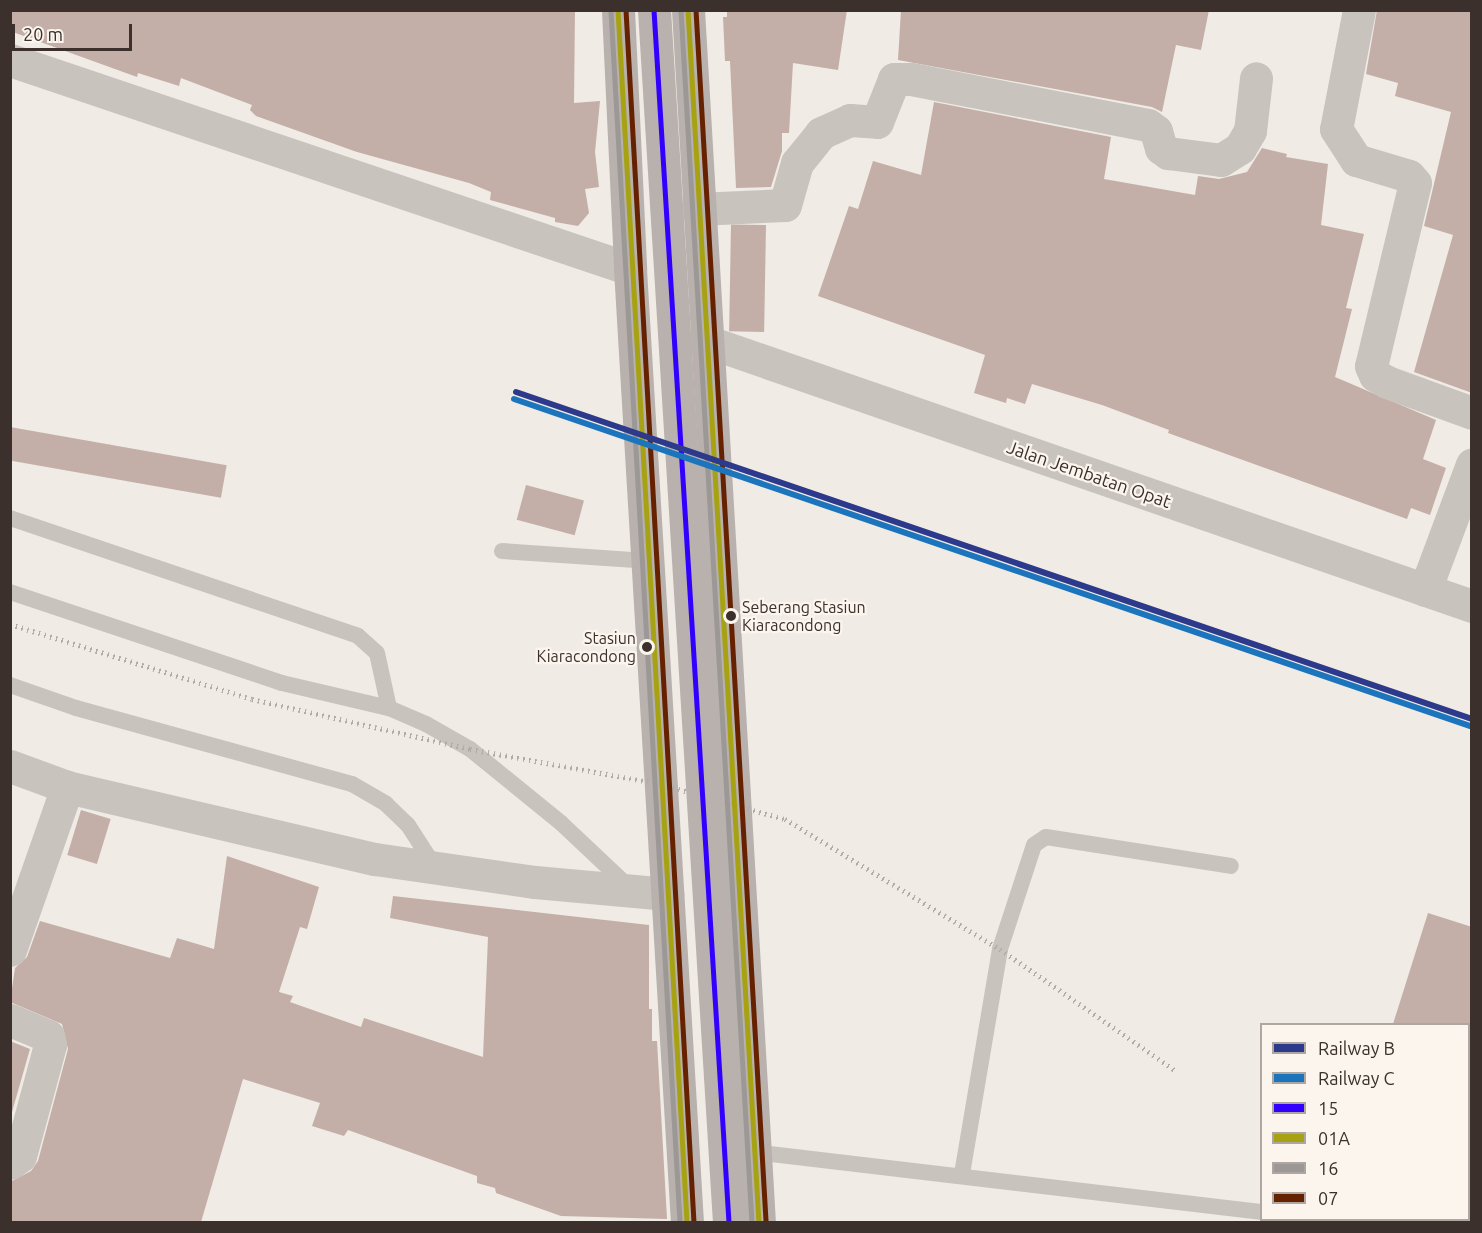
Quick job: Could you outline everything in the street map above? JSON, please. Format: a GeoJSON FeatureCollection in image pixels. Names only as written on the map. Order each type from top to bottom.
{"type":"FeatureCollection","features":[{"type":"Feature","properties":{"kind":"main road"},"geometry":{"type":"LineString","coordinates":[[618,10],[630,269],[687,1222]]}},
{"type":"Feature","properties":{"kind":"main road"},"geometry":{"type":"LineString","coordinates":[[654,10],[729,1222]]}},
{"type":"Feature","properties":{"kind":"main road"},"geometry":{"type":"LineString","coordinates":[[687,10],[697,209],[731,723],[759,1222]]}},
{"type":"Feature","properties":{"kind":"main road"},"geometry":{"type":"LineString","coordinates":[[656,725],[731,723]]}},
{"type":"Feature","properties":{"kind":"street"},"geometry":{"type":"LineString","coordinates":[[1359,10],[1336,129],[1356,160],[1409,176],[1415,183],[1371,366],[1375,375],[1387,382],[1472,413]]}},
{"type":"Feature","properties":{"kind":"street"},"geometry":{"type":"LineString","coordinates":[[10,60],[630,269]]}},
{"type":"Feature","properties":{"kind":"street"},"geometry":{"type":"LineString","coordinates":[[697,209],[785,205],[797,163],[816,139],[839,122],[877,122],[894,79],[911,79],[1148,125],[1156,130],[1161,148],[1168,153],[1221,160],[1240,148],[1250,131],[1256,78]]}},
{"type":"Feature","properties":{"kind":"street","name":"Jalan Jembatan Opat"},"geometry":{"type":"LineString","coordinates":[[705,341],[1472,606]]}},
{"type":"Feature","properties":{"kind":"street"},"geometry":{"type":"LineString","coordinates":[[1425,590],[1472,464]]}},
{"type":"Feature","properties":{"kind":"street"},"geometry":{"type":"LineString","coordinates":[[10,766],[67,787],[242,831],[375,859],[667,894]]}},
{"type":"Feature","properties":{"kind":"street"},"geometry":{"type":"LineString","coordinates":[[10,950],[67,787]]}},
{"type":"Feature","properties":{"kind":"street"},"geometry":{"type":"LineString","coordinates":[[10,1020],[48,1036],[51,1045],[20,1156],[10,1163]]}},
{"type":"Feature","properties":{"kind":"lane"},"geometry":{"type":"LineString","coordinates":[[10,518],[358,636],[377,653],[389,708]]}},
{"type":"Feature","properties":{"kind":"lane"},"geometry":{"type":"LineString","coordinates":[[502,551],[647,561]]}},
{"type":"Feature","properties":{"kind":"lane"},"geometry":{"type":"LineString","coordinates":[[10,591],[282,683],[389,708],[426,724],[470,750],[561,823],[634,891]]}},
{"type":"Feature","properties":{"kind":"lane"},"geometry":{"type":"LineString","coordinates":[[10,685],[76,708],[352,784],[386,804],[408,825],[435,868]]}},
{"type":"Feature","properties":{"kind":"lane"},"geometry":{"type":"LineString","coordinates":[[962,1174],[1000,949],[1034,845],[1047,837],[1230,866]]}},
{"type":"Feature","properties":{"kind":"lane"},"geometry":{"type":"LineString","coordinates":[[754,1152],[962,1174],[1260,1212]]}},
{"type":"Feature","properties":{"kind":"building"},"geometry":{"type":"Polygon","coordinates":[[[10,10],[575,10],[574,103],[600,101],[595,152],[599,187],[585,189],[589,213],[578,226],[555,222],[555,218],[490,200],[491,192],[469,183],[357,152],[256,116],[250,110],[252,105],[181,78],[179,86],[138,73],[137,77],[10,31],[10,10]]]}},
{"type":"Feature","properties":{"kind":"building"},"geometry":{"type":"Polygon","coordinates":[[[727,10],[847,10],[838,70],[793,63],[789,133],[782,133],[782,151],[771,187],[736,188],[730,61],[725,61],[723,17],[727,17],[727,10]]]}},
{"type":"Feature","properties":{"kind":"building"},"geometry":{"type":"Polygon","coordinates":[[[901,10],[1209,10],[1201,50],[1176,45],[1162,112],[1152,107],[898,60],[901,10]]]}},
{"type":"Feature","properties":{"kind":"building"},"geometry":{"type":"Polygon","coordinates":[[[1377,10],[1472,10],[1472,393],[1414,372],[1453,235],[1424,226],[1451,112],[1395,96],[1398,83],[1366,74],[1377,10]]]}},
{"type":"Feature","properties":{"kind":"building"},"geometry":{"type":"Polygon","coordinates":[[[934,102],[1111,137],[1104,179],[1195,195],[1198,176],[1219,179],[1247,172],[1262,148],[1287,154],[1286,157],[1328,164],[1321,225],[1364,234],[1346,308],[1352,309],[1335,377],[1436,420],[1423,459],[1446,468],[1430,515],[1411,508],[1407,519],[1168,433],[1169,430],[1102,405],[1032,384],[1025,404],[1007,398],[1006,403],[974,393],[985,355],[818,296],[849,206],[858,209],[873,161],[921,175],[934,102]]]}},
{"type":"Feature","properties":{"kind":"building"},"geometry":{"type":"Polygon","coordinates":[[[731,224],[766,225],[764,332],[729,331],[731,224]]]}},
{"type":"Feature","properties":{"kind":"building"},"geometry":{"type":"Polygon","coordinates":[[[10,427],[227,465],[221,498],[10,461],[10,427]]]}},
{"type":"Feature","properties":{"kind":"building"},"geometry":{"type":"Polygon","coordinates":[[[526,485],[584,501],[575,535],[517,520],[526,485]]]}},
{"type":"Feature","properties":{"kind":"building"},"geometry":{"type":"Polygon","coordinates":[[[81,810],[111,819],[97,864],[67,855],[81,810]]]}},
{"type":"Feature","properties":{"kind":"building"},"geometry":{"type":"Polygon","coordinates":[[[227,856],[319,887],[307,929],[300,927],[279,992],[293,996],[290,1002],[361,1027],[364,1018],[483,1057],[488,937],[390,918],[393,896],[649,925],[649,1009],[652,1009],[652,1041],[657,1041],[667,1219],[561,1216],[496,1193],[495,1188],[477,1183],[477,1176],[348,1130],[344,1136],[312,1126],[320,1103],[243,1079],[201,1222],[10,1222],[10,1182],[31,1171],[38,1161],[68,1049],[62,1024],[10,1002],[15,968],[27,957],[40,921],[170,958],[177,938],[214,949],[227,856]]]}},
{"type":"Feature","properties":{"kind":"building"},"geometry":{"type":"Polygon","coordinates":[[[1428,913],[1472,927],[1472,1024],[1393,1023],[1428,913]]]}},
{"type":"Feature","properties":{"kind":"building"},"geometry":{"type":"Polygon","coordinates":[[[10,1041],[30,1049],[10,1119],[10,1041]]]}},
{"type":"Feature","properties":{"kind":"railway"},"geometry":{"type":"LineString","coordinates":[[10,624],[252,699],[470,749],[661,784],[785,819],[1000,949],[1175,1070]]}},
{"type":"Feature","properties":{"kind":"rail line","name":"B"},"geometry":{"type":"LineString","coordinates":[[516,392],[1472,719]]}},
{"type":"Feature","properties":{"kind":"rail line","name":"C"},"geometry":{"type":"LineString","coordinates":[[514,399],[1470,726]]}},
{"type":"Feature","properties":{"kind":"transit line","name":"16"},"geometry":{"type":"LineString","coordinates":[[611,10],[680,1222]]}},
{"type":"Feature","properties":{"kind":"transit line","name":"01A"},"geometry":{"type":"LineString","coordinates":[[618,10],[687,1222]]}},
{"type":"Feature","properties":{"kind":"transit line","name":"07"},"geometry":{"type":"LineString","coordinates":[[626,10],[694,1222]]}},
{"type":"Feature","properties":{"kind":"transit line","name":"15"},"geometry":{"type":"LineString","coordinates":[[654,10],[729,1222]]}},
{"type":"Feature","properties":{"kind":"transit line","name":"16"},"geometry":{"type":"LineString","coordinates":[[681,10],[752,1222]]}},
{"type":"Feature","properties":{"kind":"transit line","name":"01A"},"geometry":{"type":"LineString","coordinates":[[688,10],[759,1222]]}},
{"type":"Feature","properties":{"kind":"transit line","name":"07"},"geometry":{"type":"LineString","coordinates":[[696,10],[766,1222]]}},
{"type":"Feature","properties":{"kind":"place","name":"Seberang Stasiun Kiaracondong"},"geometry":{"type":"Point","coordinates":[731,616]}},
{"type":"Feature","properties":{"kind":"place","name":"Stasiun Kiaracondong"},"geometry":{"type":"Point","coordinates":[647,647]}}]}
